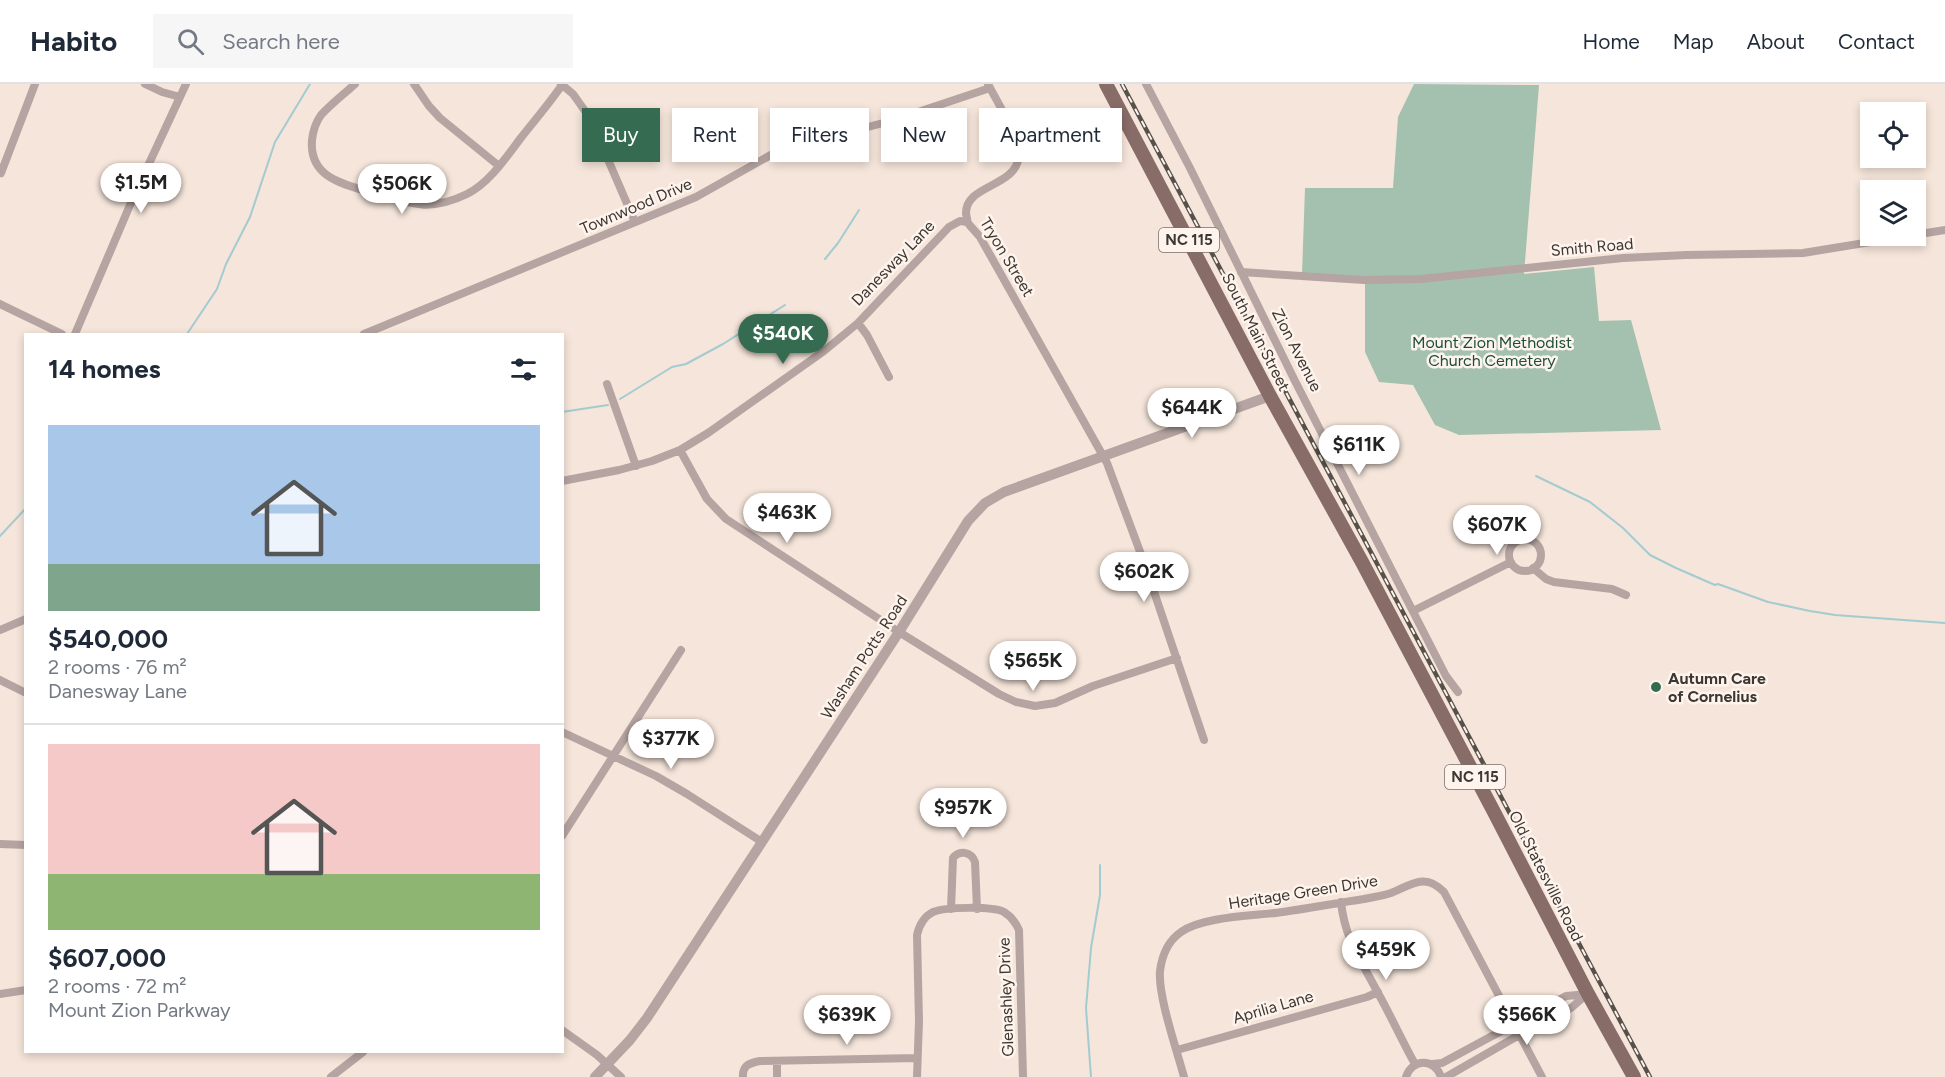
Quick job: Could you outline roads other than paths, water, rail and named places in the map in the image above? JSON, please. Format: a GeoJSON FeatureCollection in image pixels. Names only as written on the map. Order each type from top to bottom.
{"type":"FeatureCollection","features":[{"type":"Feature","properties":{"kind":"main road","name":"South Main Street"},"geometry":{"type":"LineString","coordinates":[[1106,84],[1270,396],[1362,562]]}},
{"type":"Feature","properties":{"kind":"main road","name":"Old Statesville Road"},"geometry":{"type":"LineString","coordinates":[[1362,562],[1588,994],[1634,1077]]}},
{"type":"Feature","properties":{"kind":"street"},"geometry":{"type":"LineString","coordinates":[[1,173],[35,84]]}},
{"type":"Feature","properties":{"kind":"street"},"geometry":{"type":"LineString","coordinates":[[145,84],[180,97]]}},
{"type":"Feature","properties":{"kind":"street"},"geometry":{"type":"LineString","coordinates":[[75,333],[133,198],[186,84]]}},
{"type":"Feature","properties":{"kind":"street"},"geometry":{"type":"LineString","coordinates":[[355,84],[321,116],[314,129],[312,144],[314,158],[322,171],[333,179],[411,204],[439,205],[466,195],[484,182],[498,166],[537,119],[561,85],[573,94],[586,110],[635,222]]}},
{"type":"Feature","properties":{"kind":"street"},"geometry":{"type":"LineString","coordinates":[[414,84],[440,118],[498,166]]}},
{"type":"Feature","properties":{"kind":"street","name":"Zion Avenue"},"geometry":{"type":"LineString","coordinates":[[1146,84],[1446,676],[1458,692]]}},
{"type":"Feature","properties":{"kind":"street","name":"Townwood Drive"},"geometry":{"type":"LineString","coordinates":[[366,333],[706,193],[776,152],[891,121],[989,86]]}},
{"type":"Feature","properties":{"kind":"street","name":"Tryon Street"},"geometry":{"type":"LineString","coordinates":[[989,86],[1017,143],[1019,157],[1017,165],[1007,177],[970,200],[967,205],[967,222],[980,237],[1104,456],[1117,487],[1204,740]]}},
{"type":"Feature","properties":{"kind":"street","name":"Danesway Lane"},"geometry":{"type":"LineString","coordinates":[[564,482],[636,466],[680,450],[744,409],[804,366],[858,323],[949,227],[960,221],[967,222]]}},
{"type":"Feature","properties":{"kind":"street","name":"Smith Road"},"geometry":{"type":"LineString","coordinates":[[1241,272],[1364,280],[1412,279],[1623,258],[1803,253],[1945,230]]}},
{"type":"Feature","properties":{"kind":"street"},"geometry":{"type":"LineString","coordinates":[[0,304],[60,333]]}},
{"type":"Feature","properties":{"kind":"street"},"geometry":{"type":"LineString","coordinates":[[858,323],[867,335],[889,377]]}},
{"type":"Feature","properties":{"kind":"street"},"geometry":{"type":"LineString","coordinates":[[607,384],[636,466]]}},
{"type":"Feature","properties":{"kind":"street","name":"Washam Potts Road"},"geometry":{"type":"LineString","coordinates":[[595,1077],[608,1065],[647,1018],[899,632],[958,535],[985,503],[1004,492],[1270,396]]}},
{"type":"Feature","properties":{"kind":"street"},"geometry":{"type":"LineString","coordinates":[[680,450],[707,499],[726,519],[899,632],[999,694],[1016,702],[1035,706],[1055,703],[1093,686],[1177,658]]}},
{"type":"Feature","properties":{"kind":"street"},"geometry":{"type":"LineString","coordinates":[[1529,539],[1538,545],[1541,554],[1539,563],[1533,568],[1521,570],[1511,562],[1510,553],[1514,543],[1529,539]]}},
{"type":"Feature","properties":{"kind":"street"},"geometry":{"type":"LineString","coordinates":[[1413,611],[1511,562]]}},
{"type":"Feature","properties":{"kind":"street"},"geometry":{"type":"LineString","coordinates":[[1533,568],[1546,579],[1554,582],[1604,587],[1626,595]]}},
{"type":"Feature","properties":{"kind":"street"},"geometry":{"type":"LineString","coordinates":[[0,630],[24,619]]}},
{"type":"Feature","properties":{"kind":"street"},"geometry":{"type":"LineString","coordinates":[[564,833],[681,650]]}},
{"type":"Feature","properties":{"kind":"street"},"geometry":{"type":"LineString","coordinates":[[0,680],[24,692]]}},
{"type":"Feature","properties":{"kind":"street"},"geometry":{"type":"LineString","coordinates":[[564,733],[687,794],[762,842]]}},
{"type":"Feature","properties":{"kind":"street"},"geometry":{"type":"LineString","coordinates":[[0,844],[24,845]]}},
{"type":"Feature","properties":{"kind":"street"},"geometry":{"type":"LineString","coordinates":[[951,909],[953,858],[956,854],[963,852],[973,856],[975,862],[976,909]]}},
{"type":"Feature","properties":{"kind":"street","name":"Heritage Green Drive"},"geometry":{"type":"LineString","coordinates":[[1184,1077],[1161,990],[1160,973],[1166,949],[1180,932],[1206,922],[1380,896],[1412,882],[1420,881],[1439,886],[1444,892],[1542,1077]]}},
{"type":"Feature","properties":{"kind":"street"},"geometry":{"type":"LineString","coordinates":[[1341,902],[1345,928],[1356,955],[1415,1064]]}},
{"type":"Feature","properties":{"kind":"street","name":"Glenashley Drive"},"geometry":{"type":"LineString","coordinates":[[917,1077],[919,1020],[917,935],[924,918],[934,912],[976,909],[998,910],[1007,914],[1019,930],[1023,1077]]}},
{"type":"Feature","properties":{"kind":"street"},"geometry":{"type":"LineString","coordinates":[[0,993],[24,990]]}},
{"type":"Feature","properties":{"kind":"street","name":"Aprilia Lane"},"geometry":{"type":"LineString","coordinates":[[1177,1050],[1378,992]]}},
{"type":"Feature","properties":{"kind":"street"},"geometry":{"type":"LineString","coordinates":[[1406,1077],[1415,1064],[1442,1063],[1566,996],[1588,994]]}},
{"type":"Feature","properties":{"kind":"street"},"geometry":{"type":"LineString","coordinates":[[1432,1064],[1443,1077],[1572,1008],[1588,994]]}},
{"type":"Feature","properties":{"kind":"street"},"geometry":{"type":"LineString","coordinates":[[564,1032],[621,1077]]}},
{"type":"Feature","properties":{"kind":"street"},"geometry":{"type":"LineString","coordinates":[[331,1077],[362,1053]]}},
{"type":"Feature","properties":{"kind":"street"},"geometry":{"type":"LineString","coordinates":[[742,1077],[742,1072],[749,1063],[760,1060],[917,1058]]}},
{"type":"Feature","properties":{"kind":"street"},"geometry":{"type":"LineString","coordinates":[[777,1060],[777,1077]]}},
{"type":"Feature","properties":{"kind":"waterway"},"geometry":{"type":"LineString","coordinates":[[188,333],[217,289],[226,264],[250,217],[275,142],[310,84]]}},
{"type":"Feature","properties":{"kind":"waterway"},"geometry":{"type":"LineString","coordinates":[[825,259],[859,210]]}},
{"type":"Feature","properties":{"kind":"waterway"},"geometry":{"type":"LineString","coordinates":[[620,399],[672,367],[686,364],[723,344],[785,305]]}},
{"type":"Feature","properties":{"kind":"waterway"},"geometry":{"type":"LineString","coordinates":[[564,412],[608,405]]}},
{"type":"Feature","properties":{"kind":"waterway"},"geometry":{"type":"LineString","coordinates":[[1536,476],[1590,502],[1623,528],[1650,555],[1715,585],[1718,584],[1768,602],[1810,611],[1945,623]]}},
{"type":"Feature","properties":{"kind":"waterway"},"geometry":{"type":"LineString","coordinates":[[0,536],[24,510]]}},
{"type":"Feature","properties":{"kind":"waterway"},"geometry":{"type":"LineString","coordinates":[[1091,1077],[1086,1008],[1091,948],[1100,895],[1100,865]]}},
{"type":"Feature","properties":{"kind":"railway"},"geometry":{"type":"LineString","coordinates":[[1122,84],[1650,1077]]}},
{"type":"Feature","properties":{"kind":"place","name":"Autumn Care of Cornelius"},"geometry":{"type":"Point","coordinates":[1656,687]}},
{"type":"Feature","properties":{"kind":"park label","name":"Mount Zion Methodist Church Cemetery"},"geometry":{"type":"Point","coordinates":[1492,351]}}]}
